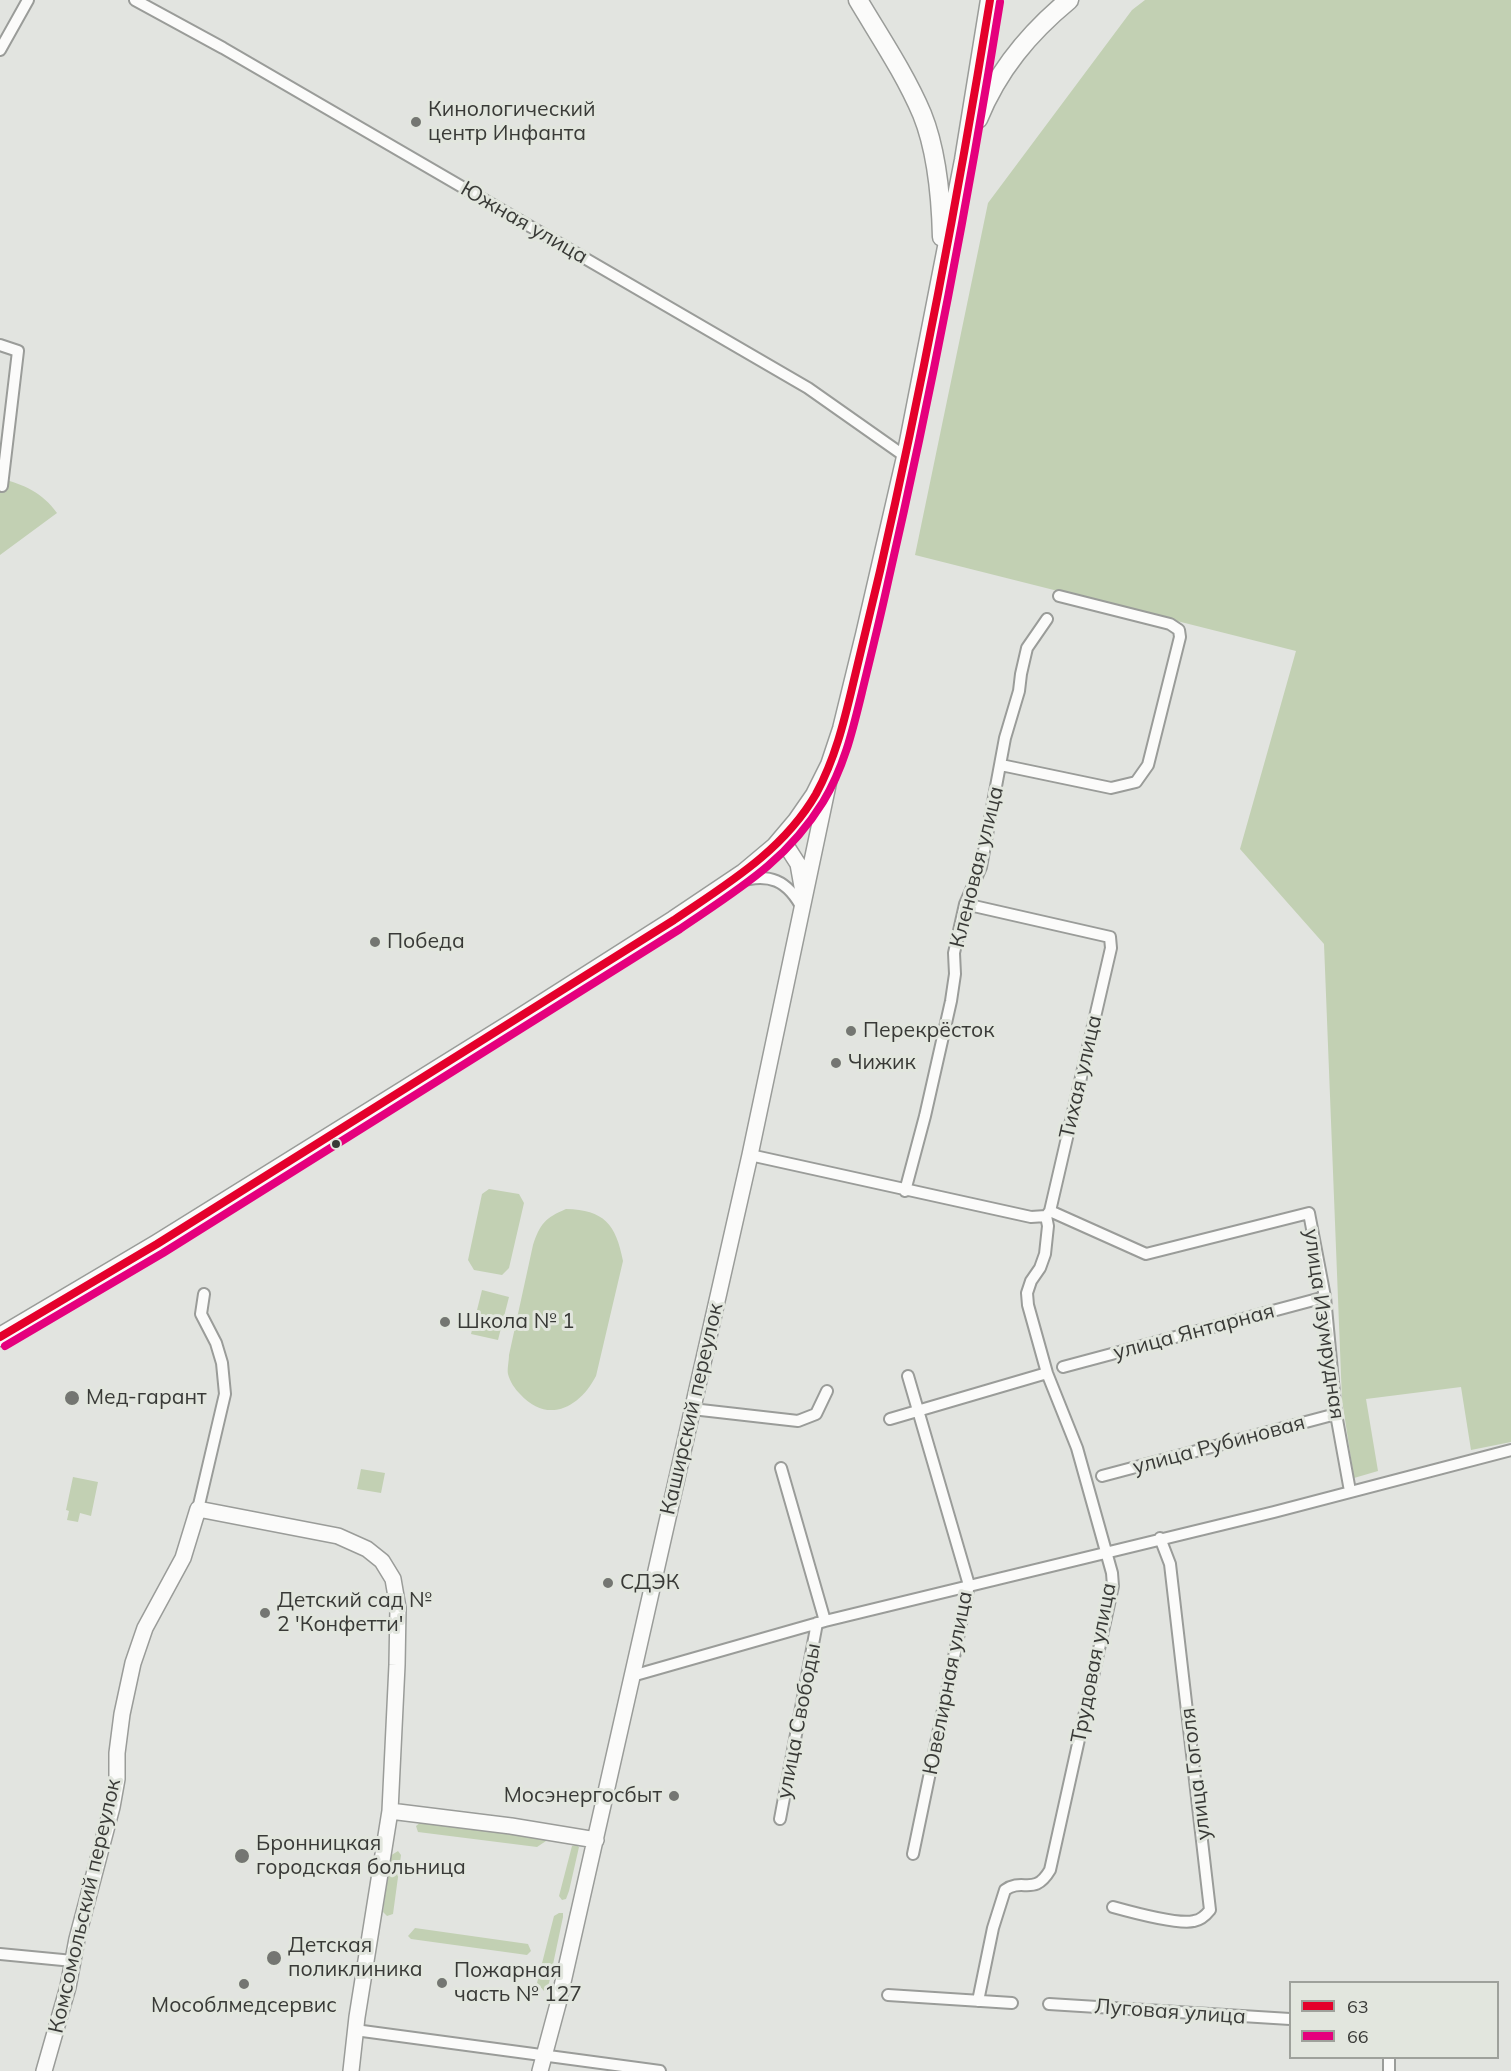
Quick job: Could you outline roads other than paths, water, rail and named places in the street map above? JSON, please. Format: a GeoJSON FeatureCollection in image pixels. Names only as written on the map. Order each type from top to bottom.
{"type":"FeatureCollection","features":[{"type":"Feature","properties":{"kind":"highway"},"geometry":{"type":"LineString","coordinates":[[858,0],[913,94],[930,136],[938,188],[942,247]]}},
{"type":"Feature","properties":{"kind":"highway"},"geometry":{"type":"LineString","coordinates":[[932,317],[978,0]]}},
{"type":"Feature","properties":{"kind":"highway"},"geometry":{"type":"LineString","coordinates":[[0,1337],[156,1244],[514,1022],[728,885],[782,839],[815,795],[837,746],[906,457],[964,160],[990,0]]}},
{"type":"Feature","properties":{"kind":"highway"},"geometry":{"type":"LineString","coordinates":[[964,160],[985,102],[1009,61],[1037,28],[1069,0]]}},
{"type":"Feature","properties":{"kind":"street"},"geometry":{"type":"LineString","coordinates":[[0,50],[28,0]]}},
{"type":"Feature","properties":{"kind":"street","name":"Южная улица"},"geometry":{"type":"LineString","coordinates":[[135,0],[233,53],[808,388],[906,457]]}},
{"type":"Feature","properties":{"kind":"street"},"geometry":{"type":"LineString","coordinates":[[0,345],[18,351],[2,486]]}},
{"type":"Feature","properties":{"kind":"street"},"geometry":{"type":"LineString","coordinates":[[1001,765],[1111,788],[1136,782],[1149,765],[1180,637],[1179,630],[1170,624],[1059,596]]}},
{"type":"Feature","properties":{"kind":"street","name":"Кленовая улица"},"geometry":{"type":"LineString","coordinates":[[905,1191],[951,1001],[955,974],[954,953],[965,904],[981,867],[1005,738],[1019,691],[1027,648],[1047,619]]}},
{"type":"Feature","properties":{"kind":"street","name":"Каширский переулок"},"geometry":{"type":"LineString","coordinates":[[540,2071],[596,1840],[750,1155],[837,746]]}},
{"type":"Feature","properties":{"kind":"street"},"geometry":{"type":"LineString","coordinates":[[782,839],[798,864],[803,892],[803,910]]}},
{"type":"Feature","properties":{"kind":"street"},"geometry":{"type":"LineString","coordinates":[[728,885],[744,880],[772,879],[783,884],[792,892],[803,910]]}},
{"type":"Feature","properties":{"kind":"street","name":"Тихая улица"},"geometry":{"type":"LineString","coordinates":[[965,904],[1110,937],[1112,948],[1048,1214],[1045,1254],[1040,1268],[1030,1281],[1027,1293],[1028,1305]]}},
{"type":"Feature","properties":{"kind":"street"},"geometry":{"type":"LineString","coordinates":[[750,1155],[1031,1217],[1048,1214]]}},
{"type":"Feature","properties":{"kind":"street","name":"улица Изумрудная"},"geometry":{"type":"LineString","coordinates":[[1048,1214],[1146,1254],[1309,1213],[1325,1297],[1336,1414],[1350,1491]]}},
{"type":"Feature","properties":{"kind":"street","name":"Комсомольский переулок"},"geometry":{"type":"LineString","coordinates":[[44,2071],[68,1987],[77,1939],[115,1792],[122,1714],[133,1663],[146,1628],[183,1558],[198,1509],[225,1394],[222,1363],[216,1343],[201,1314],[204,1294]]}},
{"type":"Feature","properties":{"kind":"street","name":"улица Янтарная"},"geometry":{"type":"LineString","coordinates":[[1063,1367],[1325,1297]]}},
{"type":"Feature","properties":{"kind":"street","name":"Трудовая улица"},"geometry":{"type":"LineString","coordinates":[[978,2001],[993,1928],[1005,1890],[1016,1886],[1037,1885],[1044,1881],[1050,1870],[1113,1586],[1107,1551],[1077,1449],[1047,1373],[1028,1305]]}},
{"type":"Feature","properties":{"kind":"street"},"geometry":{"type":"LineString","coordinates":[[890,1419],[1047,1373]]}},
{"type":"Feature","properties":{"kind":"street","name":"Ювелирная улица"},"geometry":{"type":"LineString","coordinates":[[908,1376],[969,1585],[913,1854]]}},
{"type":"Feature","properties":{"kind":"street"},"geometry":{"type":"LineString","coordinates":[[692,1409],[798,1421],[816,1414],[827,1391]]}},
{"type":"Feature","properties":{"kind":"street","name":"улица Рубиновая"},"geometry":{"type":"LineString","coordinates":[[1102,1476],[1336,1414]]}},
{"type":"Feature","properties":{"kind":"street"},"geometry":{"type":"LineString","coordinates":[[632,1676],[821,1622],[1274,1512],[1511,1450]]}},
{"type":"Feature","properties":{"kind":"street","name":"улица Свободы"},"geometry":{"type":"LineString","coordinates":[[780,1819],[821,1622],[781,1468]]}},
{"type":"Feature","properties":{"kind":"street"},"geometry":{"type":"LineString","coordinates":[[198,1509],[338,1536],[367,1549],[382,1561],[396,1588],[397,1665],[390,1811],[355,2030],[351,2071]]}},
{"type":"Feature","properties":{"kind":"street","name":"улица Гоголя"},"geometry":{"type":"LineString","coordinates":[[1113,1907],[1151,1917],[1194,1921],[1203,1917],[1210,1910],[1170,1564],[1160,1538]]}},
{"type":"Feature","properties":{"kind":"street"},"geometry":{"type":"LineString","coordinates":[[390,1811],[512,1826],[596,1840]]}},
{"type":"Feature","properties":{"kind":"street"},"geometry":{"type":"LineString","coordinates":[[0,1954],[73,1961]]}},
{"type":"Feature","properties":{"kind":"street"},"geometry":{"type":"LineString","coordinates":[[888,1995],[1012,2003]]}},
{"type":"Feature","properties":{"kind":"street","name":"Луговая улица"},"geometry":{"type":"LineString","coordinates":[[1048,2004],[1289,2019]]}},
{"type":"Feature","properties":{"kind":"street"},"geometry":{"type":"LineString","coordinates":[[355,2030],[660,2071]]}},
{"type":"Feature","properties":{"kind":"place","name":"Кинологический центр Инфанта"},"geometry":{"type":"Point","coordinates":[416,122]}},
{"type":"Feature","properties":{"kind":"place","name":"Победа"},"geometry":{"type":"Point","coordinates":[375,942]}},
{"type":"Feature","properties":{"kind":"place","name":"Перекрёсток"},"geometry":{"type":"Point","coordinates":[851,1031]}},
{"type":"Feature","properties":{"kind":"place","name":"Чижик"},"geometry":{"type":"Point","coordinates":[836,1063]}},
{"type":"Feature","properties":{"kind":"place","name":"Школа № 1"},"geometry":{"type":"Point","coordinates":[445,1322]}},
{"type":"Feature","properties":{"kind":"place","name":"Мед-гарант"},"geometry":{"type":"Point","coordinates":[72,1398]}},
{"type":"Feature","properties":{"kind":"place","name":"СДЭК"},"geometry":{"type":"Point","coordinates":[608,1583]}},
{"type":"Feature","properties":{"kind":"place","name":"Детский сад № 2 'Конфетти'"},"geometry":{"type":"Point","coordinates":[265,1613]}},
{"type":"Feature","properties":{"kind":"place","name":"Мосэнергосбыт"},"geometry":{"type":"Point","coordinates":[674,1796]}},
{"type":"Feature","properties":{"kind":"place","name":"Бронницкая городская больница"},"geometry":{"type":"Point","coordinates":[242,1856]}},
{"type":"Feature","properties":{"kind":"place","name":"Детская поликлиника"},"geometry":{"type":"Point","coordinates":[274,1958]}},
{"type":"Feature","properties":{"kind":"place","name":"Пожарная часть № 127"},"geometry":{"type":"Point","coordinates":[442,1983]}},
{"type":"Feature","properties":{"kind":"place","name":"Мособлмедсервис"},"geometry":{"type":"Point","coordinates":[244,1984]}}]}
